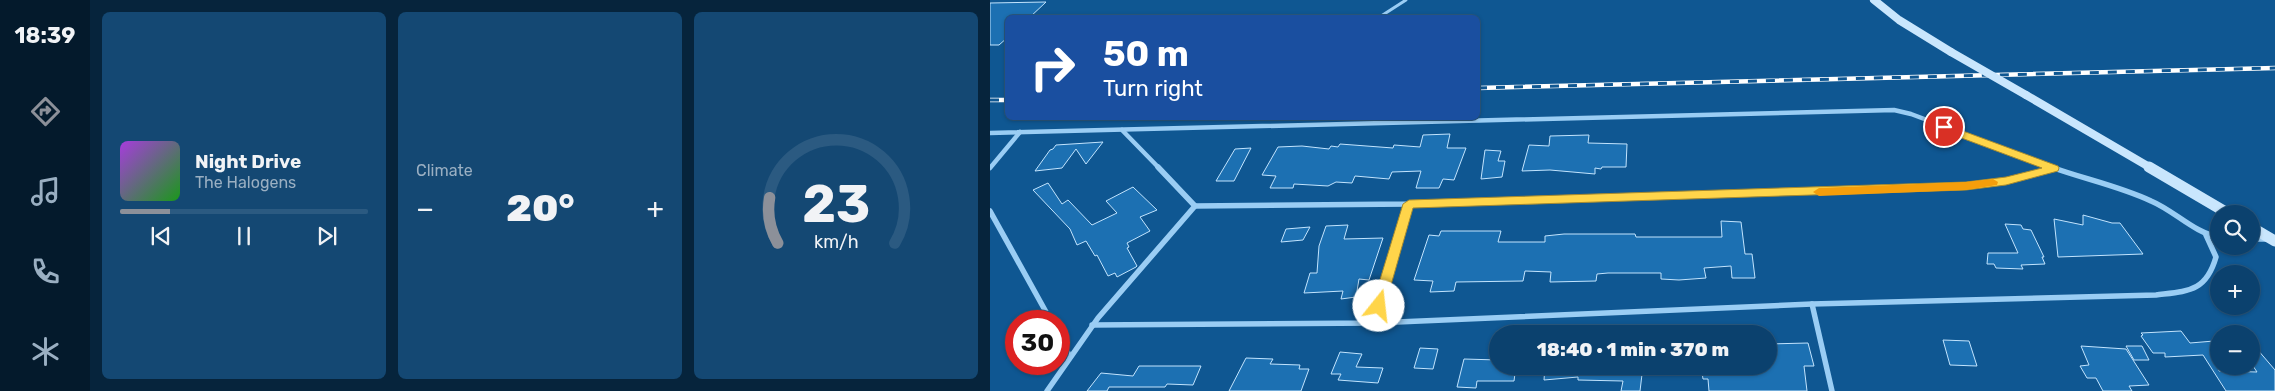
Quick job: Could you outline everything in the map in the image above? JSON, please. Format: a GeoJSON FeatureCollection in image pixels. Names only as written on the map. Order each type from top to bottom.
{"type":"FeatureCollection","features":[{"type":"Feature","properties":{"kind":"street"},"geometry":{"type":"LineString","coordinates":[[1874,0],[1898,20],[2214,205]]}},
{"type":"Feature","properties":{"kind":"street"},"geometry":{"type":"LineString","coordinates":[[990,133],[1887,110],[1911,114],[2054,168],[2150,200],[2172,211],[2206,235],[2210,236]]}},
{"type":"Feature","properties":{"kind":"street"},"geometry":{"type":"LineString","coordinates":[[1122,130],[1195,206],[1409,204],[1966,186],[2006,181],[2054,168]]}},
{"type":"Feature","properties":{"kind":"street"},"geometry":{"type":"LineString","coordinates":[[990,168],[1020,132]]}},
{"type":"Feature","properties":{"kind":"street"},"geometry":{"type":"LineString","coordinates":[[1374,323],[1409,204]]}},
{"type":"Feature","properties":{"kind":"street"},"geometry":{"type":"LineString","coordinates":[[1070,354],[1092,325],[1195,206]]}},
{"type":"Feature","properties":{"kind":"street"},"geometry":{"type":"LineString","coordinates":[[990,211],[1045,310]]}},
{"type":"Feature","properties":{"kind":"street"},"geometry":{"type":"LineString","coordinates":[[2260,232],[2273,240]]}},
{"type":"Feature","properties":{"kind":"street"},"geometry":{"type":"LineString","coordinates":[[1092,325],[1374,323],[1812,304],[2156,295],[2198,287],[2210,276],[2216,257],[2206,235]]}},
{"type":"Feature","properties":{"kind":"street"},"geometry":{"type":"LineString","coordinates":[[2260,239],[2273,240]]}},
{"type":"Feature","properties":{"kind":"street"},"geometry":{"type":"LineString","coordinates":[[1812,304],[1832,391]]}},
{"type":"Feature","properties":{"kind":"street"},"geometry":{"type":"LineString","coordinates":[[1047,391],[1057,375]]}},
{"type":"Feature","properties":{"kind":"lane"},"geometry":{"type":"LineString","coordinates":[[1383,15],[1406,0]]}},
{"type":"Feature","properties":{"kind":"building"},"geometry":{"type":"Polygon","coordinates":[[[1046,2],[1032,15],[1005,15],[1005,40],[999,45],[990,45],[990,3],[1046,2]]]}},
{"type":"Feature","properties":{"kind":"building"},"geometry":{"type":"Polygon","coordinates":[[[1450,134],[1447,148],[1466,148],[1454,180],[1443,179],[1439,188],[1416,188],[1421,171],[1392,172],[1389,179],[1355,176],[1352,183],[1336,182],[1328,186],[1294,184],[1293,188],[1270,188],[1276,176],[1262,175],[1278,147],[1302,146],[1329,149],[1331,146],[1338,147],[1340,144],[1393,148],[1394,145],[1420,147],[1423,135],[1450,134]]]}},
{"type":"Feature","properties":{"kind":"building"},"geometry":{"type":"Polygon","coordinates":[[[1589,135],[1588,143],[1627,144],[1626,167],[1595,168],[1595,174],[1550,170],[1522,171],[1529,145],[1549,146],[1550,136],[1589,135]]]}},
{"type":"Feature","properties":{"kind":"building"},"geometry":{"type":"Polygon","coordinates":[[[1103,142],[1086,164],[1076,149],[1062,168],[1035,171],[1050,150],[1056,145],[1103,142]]]}},
{"type":"Feature","properties":{"kind":"building"},"geometry":{"type":"Polygon","coordinates":[[[1251,148],[1234,181],[1216,181],[1235,149],[1251,148]]]}},
{"type":"Feature","properties":{"kind":"building"},"geometry":{"type":"Polygon","coordinates":[[[1485,150],[1501,151],[1498,161],[1505,161],[1502,177],[1481,179],[1485,150]]]}},
{"type":"Feature","properties":{"kind":"building"},"geometry":{"type":"Polygon","coordinates":[[[1048,183],[1062,204],[1068,200],[1092,225],[1117,213],[1106,201],[1133,187],[1157,210],[1140,217],[1150,231],[1127,243],[1129,247],[1127,248],[1137,266],[1117,277],[1115,273],[1108,276],[1097,255],[1095,256],[1086,241],[1077,245],[1070,229],[1033,190],[1048,183]]]}},
{"type":"Feature","properties":{"kind":"building"},"geometry":{"type":"Polygon","coordinates":[[[2083,215],[2112,223],[2120,223],[2143,254],[2058,257],[2054,219],[2083,225],[2083,215]]]}},
{"type":"Feature","properties":{"kind":"building"},"geometry":{"type":"Polygon","coordinates":[[[1721,221],[1741,222],[1745,254],[1752,254],[1755,278],[1732,278],[1731,266],[1704,268],[1706,278],[1679,280],[1661,279],[1661,273],[1608,273],[1597,274],[1596,281],[1550,282],[1551,272],[1525,271],[1523,281],[1456,282],[1454,291],[1430,292],[1433,281],[1414,280],[1429,235],[1439,236],[1441,231],[1501,231],[1498,242],[1545,242],[1545,236],[1564,234],[1635,234],[1636,237],[1722,237],[1721,221]]]}},
{"type":"Feature","properties":{"kind":"building"},"geometry":{"type":"Polygon","coordinates":[[[2005,224],[2021,225],[2023,229],[2031,230],[2044,257],[2042,257],[2045,264],[2021,265],[2023,269],[1996,268],[1994,264],[1987,264],[1988,253],[2018,253],[2005,224]]]}},
{"type":"Feature","properties":{"kind":"building"},"geometry":{"type":"Polygon","coordinates":[[[1348,225],[1344,239],[1383,238],[1369,280],[1359,279],[1356,297],[1341,299],[1343,291],[1304,293],[1310,273],[1317,273],[1319,246],[1326,226],[1348,225]]]}},
{"type":"Feature","properties":{"kind":"building"},"geometry":{"type":"Polygon","coordinates":[[[1310,227],[1303,240],[1281,242],[1286,229],[1310,227]]]}},
{"type":"Feature","properties":{"kind":"building"},"geometry":{"type":"Polygon","coordinates":[[[2181,331],[2190,343],[2210,341],[2210,366],[2203,355],[2165,357],[2165,353],[2153,353],[2141,336],[2143,335],[2141,333],[2181,331]]]}},
{"type":"Feature","properties":{"kind":"building"},"geometry":{"type":"Polygon","coordinates":[[[1943,340],[1969,341],[1977,366],[1950,365],[1943,340]]]}},
{"type":"Feature","properties":{"kind":"building"},"geometry":{"type":"Polygon","coordinates":[[[1808,343],[1814,366],[1804,366],[1807,391],[1709,391],[1708,379],[1703,379],[1702,375],[1777,375],[1777,344],[1808,343]]]}},
{"type":"Feature","properties":{"kind":"building"},"geometry":{"type":"Polygon","coordinates":[[[2081,346],[2126,349],[2149,385],[2129,386],[2132,391],[2103,391],[2096,378],[2087,378],[2080,366],[2089,365],[2081,346]]]}},
{"type":"Feature","properties":{"kind":"building"},"geometry":{"type":"Polygon","coordinates":[[[2126,346],[2142,346],[2149,360],[2134,360],[2126,346]]]}},
{"type":"Feature","properties":{"kind":"building"},"geometry":{"type":"Polygon","coordinates":[[[1420,348],[1438,349],[1433,369],[1414,368],[1420,348]]]}},
{"type":"Feature","properties":{"kind":"building"},"geometry":{"type":"Polygon","coordinates":[[[1340,352],[1362,354],[1356,367],[1383,368],[1378,383],[1338,380],[1341,374],[1331,374],[1340,352]]]}},
{"type":"Feature","properties":{"kind":"building"},"geometry":{"type":"Polygon","coordinates":[[[2260,352],[2275,370],[2275,391],[2226,391],[2216,375],[2260,375],[2260,352]]]}},
{"type":"Feature","properties":{"kind":"building"},"geometry":{"type":"Polygon","coordinates":[[[1246,358],[1273,359],[1270,364],[1300,365],[1299,369],[1309,369],[1301,391],[1229,391],[1246,358]]]}},
{"type":"Feature","properties":{"kind":"building"},"geometry":{"type":"Polygon","coordinates":[[[1464,359],[1489,360],[1489,375],[1515,375],[1514,381],[1477,381],[1476,388],[1457,387],[1464,359]]]}},
{"type":"Feature","properties":{"kind":"building"},"geometry":{"type":"Polygon","coordinates":[[[1139,366],[1201,366],[1193,385],[1167,384],[1165,387],[1109,387],[1107,391],[1087,391],[1101,373],[1133,376],[1139,366]]]}},
{"type":"Feature","properties":{"kind":"building"},"geometry":{"type":"Polygon","coordinates":[[[1544,375],[1642,375],[1640,391],[1621,391],[1623,381],[1578,380],[1578,377],[1544,380],[1544,375]]]}},
{"type":"Feature","properties":{"kind":"railway"},"geometry":{"type":"LineString","coordinates":[[1480,88],[2275,68]]}},
{"type":"Feature","properties":{"kind":"railway"},"geometry":{"type":"LineString","coordinates":[[990,100],[1005,100]]}},
{"type":"Feature","properties":{"kind":"slow traffic"},"geometry":{"type":"LineString","coordinates":[[1819,192],[1966,186],[1993,182]]}},
{"type":"Feature","properties":{"kind":"route"},"geometry":{"type":"LineString","coordinates":[[1379,306],[1409,204],[1797,193],[1966,186],[2006,181],[2054,168],[1944,127]]}}]}
